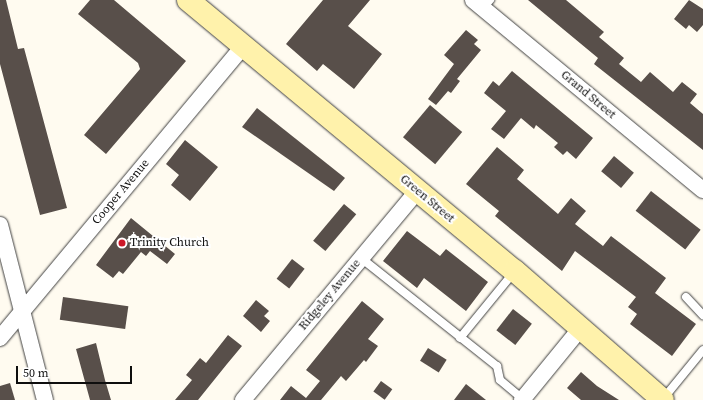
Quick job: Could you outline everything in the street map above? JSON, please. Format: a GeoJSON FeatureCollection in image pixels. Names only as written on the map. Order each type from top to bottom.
{"type":"FeatureCollection","features":[{"type":"Feature","properties":{"kind":"street","name":"Green Street"},"geometry":{"type":"LineString","coordinates":[[188,0],[515,271],[663,400]]}},
{"type":"Feature","properties":{"kind":"street","name":"Grand Street"},"geometry":{"type":"LineString","coordinates":[[482,3],[703,190]]}},
{"type":"Feature","properties":{"kind":"street","name":"Cooper Avenue"},"geometry":{"type":"LineString","coordinates":[[0,338],[243,46]]}},
{"type":"Feature","properties":{"kind":"street","name":"Ridgeley Avenue"},"geometry":{"type":"LineString","coordinates":[[243,400],[417,191]]}},
{"type":"Feature","properties":{"kind":"street"},"geometry":{"type":"LineString","coordinates":[[0,225],[45,400]]}},
{"type":"Feature","properties":{"kind":"street"},"geometry":{"type":"LineString","coordinates":[[523,400],[580,329]]}},
{"type":"Feature","properties":{"kind":"lane"},"geometry":{"type":"LineString","coordinates":[[361,258],[420,308],[497,366],[500,380],[523,400]]}},
{"type":"Feature","properties":{"kind":"lane"},"geometry":{"type":"LineString","coordinates":[[460,338],[515,271]]}},
{"type":"Feature","properties":{"kind":"lane"},"geometry":{"type":"LineString","coordinates":[[686,297],[703,316]]}},
{"type":"Feature","properties":{"kind":"lane"},"geometry":{"type":"LineString","coordinates":[[663,400],[703,350]]}},
{"type":"Feature","properties":{"kind":"building"},"geometry":{"type":"Polygon","coordinates":[[[0,0],[6,0],[18,49],[24,48],[67,208],[40,215],[0,64],[0,0]]]}},
{"type":"Feature","properties":{"kind":"building"},"geometry":{"type":"Polygon","coordinates":[[[90,0],[114,0],[186,61],[106,154],[84,135],[140,69],[138,63],[78,14],[90,0]]]}},
{"type":"Feature","properties":{"kind":"building"},"geometry":{"type":"Polygon","coordinates":[[[323,0],[370,0],[348,26],[382,54],[354,89],[323,64],[317,71],[286,44],[323,0]]]}},
{"type":"Feature","properties":{"kind":"building"},"geometry":{"type":"Polygon","coordinates":[[[528,0],[566,0],[604,32],[599,37],[624,58],[619,64],[641,82],[650,72],[673,92],[682,82],[697,94],[690,103],[703,114],[703,150],[594,64],[598,58],[528,0]]]}},
{"type":"Feature","properties":{"kind":"building"},"geometry":{"type":"Polygon","coordinates":[[[689,0],[703,9],[703,25],[697,32],[689,25],[686,29],[674,19],[689,0]]]}},
{"type":"Feature","properties":{"kind":"building"},"geometry":{"type":"Polygon","coordinates":[[[466,30],[478,40],[474,44],[481,50],[457,79],[460,81],[451,93],[448,91],[436,105],[428,99],[454,64],[444,55],[466,30]]]}},
{"type":"Feature","properties":{"kind":"building"},"geometry":{"type":"Polygon","coordinates":[[[512,71],[593,138],[576,159],[567,151],[563,155],[554,147],[558,143],[536,125],[534,129],[521,118],[504,139],[491,129],[506,111],[484,93],[493,81],[499,86],[512,71]]]}},
{"type":"Feature","properties":{"kind":"building"},"geometry":{"type":"Polygon","coordinates":[[[430,105],[462,132],[435,164],[403,137],[430,105]]]}},
{"type":"Feature","properties":{"kind":"building"},"geometry":{"type":"Polygon","coordinates":[[[257,108],[345,178],[334,191],[242,127],[257,108]]]}},
{"type":"Feature","properties":{"kind":"building"},"geometry":{"type":"Polygon","coordinates":[[[185,140],[218,167],[190,201],[171,185],[179,175],[166,164],[185,140]]]}},
{"type":"Feature","properties":{"kind":"building"},"geometry":{"type":"Polygon","coordinates":[[[497,147],[524,170],[517,179],[558,214],[571,198],[586,211],[575,224],[603,246],[611,236],[666,278],[655,293],[696,324],[672,356],[630,324],[637,314],[628,307],[636,297],[575,251],[562,271],[495,216],[499,211],[466,184],[497,147]]]}},
{"type":"Feature","properties":{"kind":"building"},"geometry":{"type":"Polygon","coordinates":[[[614,156],[634,173],[621,188],[601,171],[614,156]]]}},
{"type":"Feature","properties":{"kind":"building"},"geometry":{"type":"Polygon","coordinates":[[[651,191],[701,230],[685,249],[636,211],[651,191]]]}},
{"type":"Feature","properties":{"kind":"building"},"geometry":{"type":"Polygon","coordinates":[[[344,204],[356,214],[325,251],[313,241],[344,204]]]}},
{"type":"Feature","properties":{"kind":"building"},"geometry":{"type":"Polygon","coordinates":[[[131,218],[175,254],[167,264],[150,251],[146,256],[141,252],[123,274],[119,271],[113,278],[96,265],[131,218]]]}},
{"type":"Feature","properties":{"kind":"building"},"geometry":{"type":"Polygon","coordinates":[[[407,231],[440,256],[446,249],[488,282],[466,311],[424,278],[417,288],[383,261],[407,231]]]}},
{"type":"Feature","properties":{"kind":"building"},"geometry":{"type":"Polygon","coordinates":[[[292,259],[305,269],[289,289],[277,279],[292,259]]]}},
{"type":"Feature","properties":{"kind":"building"},"geometry":{"type":"Polygon","coordinates":[[[63,297],[128,306],[125,329],[60,320],[63,297]]]}},
{"type":"Feature","properties":{"kind":"building"},"geometry":{"type":"Polygon","coordinates":[[[256,300],[269,311],[264,316],[270,321],[261,332],[243,316],[256,300]]]}},
{"type":"Feature","properties":{"kind":"building"},"geometry":{"type":"Polygon","coordinates":[[[362,301],[384,319],[368,339],[378,346],[366,362],[364,360],[346,381],[341,376],[321,400],[280,400],[291,386],[306,398],[320,381],[306,370],[362,301]]]}},
{"type":"Feature","properties":{"kind":"building"},"geometry":{"type":"Polygon","coordinates":[[[513,309],[532,324],[515,345],[496,330],[513,309]]]}},
{"type":"Feature","properties":{"kind":"building"},"geometry":{"type":"Polygon","coordinates":[[[228,335],[242,346],[198,400],[175,400],[192,380],[186,375],[200,358],[206,363],[228,335]]]}},
{"type":"Feature","properties":{"kind":"building"},"geometry":{"type":"Polygon","coordinates":[[[96,343],[111,400],[90,400],[76,349],[96,343]]]}},
{"type":"Feature","properties":{"kind":"building"},"geometry":{"type":"Polygon","coordinates":[[[428,348],[447,360],[439,372],[420,361],[428,348]]]}},
{"type":"Feature","properties":{"kind":"building"},"geometry":{"type":"Polygon","coordinates":[[[581,372],[597,386],[619,400],[581,400],[567,388],[581,372]]]}},
{"type":"Feature","properties":{"kind":"building"},"geometry":{"type":"Polygon","coordinates":[[[381,381],[392,389],[385,400],[373,392],[381,381]]]}},
{"type":"Feature","properties":{"kind":"building"},"geometry":{"type":"Polygon","coordinates":[[[10,383],[15,400],[0,400],[0,386],[10,383]]]}},
{"type":"Feature","properties":{"kind":"building"},"geometry":{"type":"Polygon","coordinates":[[[466,384],[486,400],[454,400],[466,384]]]}},
{"type":"Feature","properties":{"kind":"place","name":"Trinity Church"},"geometry":{"type":"Point","coordinates":[122,243]}}]}
